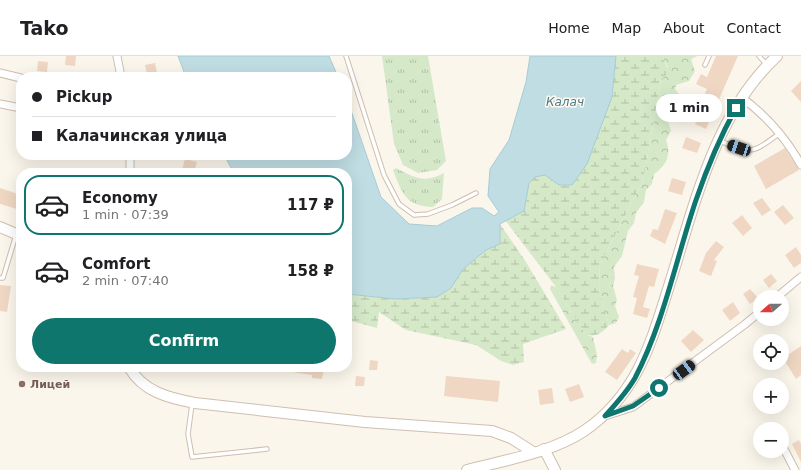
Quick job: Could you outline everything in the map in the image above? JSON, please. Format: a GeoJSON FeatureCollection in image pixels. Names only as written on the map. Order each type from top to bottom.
{"type":"FeatureCollection","features":[{"type":"Feature","properties":{"kind":"main road"},"geometry":{"type":"LineString","coordinates":[[467,470],[544,449],[583,432],[605,416],[623,396],[634,379],[650,346],[696,200],[718,141],[741,97],[767,65],[777,56]]}},
{"type":"Feature","properties":{"kind":"main road"},"geometry":{"type":"LineString","coordinates":[[0,227],[16,234]]}},
{"type":"Feature","properties":{"kind":"main road"},"geometry":{"type":"LineString","coordinates":[[133,372],[141,383],[154,392],[172,399],[192,403],[365,422],[492,431],[511,438],[533,452]]}},
{"type":"Feature","properties":{"kind":"main road"},"geometry":{"type":"LineString","coordinates":[[544,449],[555,470]]}},
{"type":"Feature","properties":{"kind":"street"},"geometry":{"type":"LineString","coordinates":[[117,56],[120,72]]}},
{"type":"Feature","properties":{"kind":"street"},"geometry":{"type":"LineString","coordinates":[[0,73],[16,77]]}},
{"type":"Feature","properties":{"kind":"street"},"geometry":{"type":"LineString","coordinates":[[741,97],[766,117],[780,133],[801,165]]}},
{"type":"Feature","properties":{"kind":"street"},"geometry":{"type":"LineString","coordinates":[[0,104],[16,107]]}},
{"type":"Feature","properties":{"kind":"street"},"geometry":{"type":"LineString","coordinates":[[785,290],[801,277]]}},
{"type":"Feature","properties":{"kind":"street"},"geometry":{"type":"LineString","coordinates":[[605,416],[633,406],[753,318]]}},
{"type":"Feature","properties":{"kind":"street"},"geometry":{"type":"LineString","coordinates":[[789,458],[796,470]]}},
{"type":"Feature","properties":{"kind":"lane"},"geometry":{"type":"LineString","coordinates":[[346,56],[351,72]]}},
{"type":"Feature","properties":{"kind":"lane"},"geometry":{"type":"LineString","coordinates":[[705,65],[709,56]]}},
{"type":"Feature","properties":{"kind":"lane"},"geometry":{"type":"LineString","coordinates":[[759,56],[767,65]]}},
{"type":"Feature","properties":{"kind":"lane"},"geometry":{"type":"LineString","coordinates":[[352,75],[384,175],[399,204],[414,215],[428,214],[452,205],[476,193]]}},
{"type":"Feature","properties":{"kind":"lane"},"geometry":{"type":"LineString","coordinates":[[718,141],[749,151],[758,149],[780,133]]}},
{"type":"Feature","properties":{"kind":"lane"},"geometry":{"type":"LineString","coordinates":[[0,278],[3,278],[16,243]]}},
{"type":"Feature","properties":{"kind":"lane"},"geometry":{"type":"LineString","coordinates":[[192,403],[188,434],[192,457],[267,449]]}},
{"type":"Feature","properties":{"kind":"green space"},"geometry":{"type":"Polygon","coordinates":[[[382,56],[428,56],[446,161],[437,170],[418,173],[403,165],[394,144],[382,56]]]}},
{"type":"Feature","properties":{"kind":"green space"},"geometry":{"type":"Polygon","coordinates":[[[616,56],[664,56],[668,70],[661,80],[643,181],[600,264],[599,289],[609,325],[599,334],[586,335],[556,287],[505,220],[524,211],[528,183],[535,177],[545,175],[559,185],[612,97],[616,56]]]}},
{"type":"Feature","properties":{"kind":"green space"},"geometry":{"type":"Polygon","coordinates":[[[664,56],[697,56],[691,59],[695,71],[689,81],[676,85],[675,89],[681,97],[679,101],[669,105],[667,112],[667,118],[671,131],[666,140],[668,145],[667,160],[665,164],[654,174],[652,184],[646,190],[644,202],[636,213],[634,223],[628,231],[622,256],[614,267],[615,278],[613,286],[617,300],[615,306],[619,317],[616,323],[609,325],[599,289],[600,264],[643,181],[661,80],[668,67],[663,59],[664,56]]]}},
{"type":"Feature","properties":{"kind":"green space"},"geometry":{"type":"Polygon","coordinates":[[[396,168],[408,174],[425,179],[444,173],[442,199],[433,207],[416,204],[410,201],[402,192],[399,185],[393,170],[396,168]]]}},
{"type":"Feature","properties":{"kind":"green space"},"geometry":{"type":"Polygon","coordinates":[[[500,224],[526,262],[566,329],[523,344],[524,362],[513,365],[501,361],[476,345],[406,330],[379,312],[377,328],[352,321],[352,295],[396,299],[437,297],[451,288],[463,269],[486,250],[500,244],[500,224]]]}},
{"type":"Feature","properties":{"kind":"green space"},"geometry":{"type":"Polygon","coordinates":[[[551,286],[556,287],[586,335],[593,337],[597,355],[596,363],[592,364],[550,289],[551,286]]]}},
{"type":"Feature","properties":{"kind":"water"},"geometry":{"type":"Polygon","coordinates":[[[178,56],[329,56],[336,72],[184,72],[178,56]]]}},
{"type":"Feature","properties":{"kind":"water","name":"Калач"},"geometry":{"type":"Polygon","coordinates":[[[530,56],[616,56],[612,97],[587,164],[572,185],[559,185],[545,175],[535,177],[529,183],[524,211],[500,224],[500,244],[486,250],[463,269],[451,288],[437,297],[396,299],[352,295],[352,168],[231,168],[227,160],[352,160],[352,113],[381,197],[409,224],[437,226],[472,208],[482,208],[494,216],[499,212],[488,196],[490,169],[509,140],[526,82],[530,56]]]}},
{"type":"Feature","properties":{"kind":"building"},"geometry":{"type":"Polygon","coordinates":[[[66,56],[76,56],[75,66],[65,65],[66,56]]]}},
{"type":"Feature","properties":{"kind":"building"},"geometry":{"type":"Polygon","coordinates":[[[716,56],[738,56],[706,129],[695,124],[705,102],[702,101],[707,89],[696,84],[701,74],[707,77],[716,56]]]}},
{"type":"Feature","properties":{"kind":"building"},"geometry":{"type":"Polygon","coordinates":[[[38,61],[48,62],[47,72],[37,71],[38,61]]]}},
{"type":"Feature","properties":{"kind":"building"},"geometry":{"type":"Polygon","coordinates":[[[155,63],[157,72],[146,72],[145,65],[155,63]]]}},
{"type":"Feature","properties":{"kind":"building"},"geometry":{"type":"Polygon","coordinates":[[[801,81],[801,102],[791,91],[801,81]]]}},
{"type":"Feature","properties":{"kind":"building"},"geometry":{"type":"Polygon","coordinates":[[[686,137],[701,143],[697,153],[682,148],[686,137]]]}},
{"type":"Feature","properties":{"kind":"building"},"geometry":{"type":"Polygon","coordinates":[[[785,148],[799,170],[766,189],[754,166],[785,148]]]}},
{"type":"Feature","properties":{"kind":"building"},"geometry":{"type":"Polygon","coordinates":[[[185,160],[197,162],[195,168],[183,168],[185,160]]]}},
{"type":"Feature","properties":{"kind":"building"},"geometry":{"type":"Polygon","coordinates":[[[672,178],[686,182],[682,195],[668,191],[672,178]]]}},
{"type":"Feature","properties":{"kind":"building"},"geometry":{"type":"Polygon","coordinates":[[[0,188],[16,193],[16,209],[0,204],[0,188]]]}},
{"type":"Feature","properties":{"kind":"building"},"geometry":{"type":"Polygon","coordinates":[[[762,198],[771,210],[762,216],[753,203],[762,198]]]}},
{"type":"Feature","properties":{"kind":"building"},"geometry":{"type":"Polygon","coordinates":[[[783,205],[794,218],[785,225],[774,212],[783,205]]]}},
{"type":"Feature","properties":{"kind":"building"},"geometry":{"type":"Polygon","coordinates":[[[665,209],[677,213],[665,244],[650,236],[653,229],[658,230],[665,209]]]}},
{"type":"Feature","properties":{"kind":"building"},"geometry":{"type":"Polygon","coordinates":[[[742,215],[752,228],[743,236],[732,223],[742,215]]]}},
{"type":"Feature","properties":{"kind":"building"},"geometry":{"type":"Polygon","coordinates":[[[716,241],[724,247],[714,260],[717,261],[711,276],[699,271],[706,253],[716,241]]]}},
{"type":"Feature","properties":{"kind":"building"},"geometry":{"type":"Polygon","coordinates":[[[796,247],[801,255],[801,263],[794,268],[785,255],[796,247]]]}},
{"type":"Feature","properties":{"kind":"building"},"geometry":{"type":"Polygon","coordinates":[[[637,264],[659,269],[654,287],[649,286],[643,307],[650,309],[647,318],[633,314],[637,298],[633,297],[639,276],[634,275],[637,264]]]}},
{"type":"Feature","properties":{"kind":"building"},"geometry":{"type":"Polygon","coordinates":[[[771,274],[777,281],[769,288],[763,280],[771,274]]]}},
{"type":"Feature","properties":{"kind":"building"},"geometry":{"type":"Polygon","coordinates":[[[0,285],[11,286],[7,312],[0,311],[0,285]]]}},
{"type":"Feature","properties":{"kind":"building"},"geometry":{"type":"Polygon","coordinates":[[[750,289],[753,292],[753,302],[750,304],[743,294],[750,289]]]}},
{"type":"Feature","properties":{"kind":"building"},"geometry":{"type":"Polygon","coordinates":[[[733,302],[740,313],[730,321],[722,310],[733,302]]]}},
{"type":"Feature","properties":{"kind":"building"},"geometry":{"type":"Polygon","coordinates":[[[693,330],[704,340],[691,352],[681,341],[693,330]]]}},
{"type":"Feature","properties":{"kind":"building"},"geometry":{"type":"Polygon","coordinates":[[[801,346],[801,375],[796,379],[789,368],[789,354],[801,346]]]}},
{"type":"Feature","properties":{"kind":"building"},"geometry":{"type":"Polygon","coordinates":[[[622,349],[628,353],[630,349],[636,353],[617,380],[605,372],[622,349]]]}},
{"type":"Feature","properties":{"kind":"building"},"geometry":{"type":"Polygon","coordinates":[[[370,360],[378,361],[377,370],[369,370],[370,360]]]}},
{"type":"Feature","properties":{"kind":"building"},"geometry":{"type":"Polygon","coordinates":[[[292,372],[323,372],[322,379],[312,378],[312,375],[292,372]]]}},
{"type":"Feature","properties":{"kind":"building"},"geometry":{"type":"Polygon","coordinates":[[[356,376],[365,377],[364,386],[355,386],[356,376]]]}},
{"type":"Feature","properties":{"kind":"building"},"geometry":{"type":"Polygon","coordinates":[[[446,376],[500,381],[498,402],[444,396],[446,376]]]}},
{"type":"Feature","properties":{"kind":"building"},"geometry":{"type":"Polygon","coordinates":[[[579,384],[584,397],[570,402],[565,389],[579,384]]]}},
{"type":"Feature","properties":{"kind":"building"},"geometry":{"type":"Polygon","coordinates":[[[552,388],[554,403],[540,405],[538,390],[552,388]]]}},
{"type":"Feature","properties":{"kind":"building"},"geometry":{"type":"Polygon","coordinates":[[[799,440],[801,444],[801,462],[792,444],[799,440]]]}},
{"type":"Feature","properties":{"kind":"place","name":"Лицей"},"geometry":{"type":"Point","coordinates":[22,384]}},
{"type":"Feature","properties":{"kind":"route"},"geometry":{"type":"LineString","coordinates":[[659,388],[633,406],[605,416],[623,396],[634,379],[650,346],[696,200],[718,141],[736,108]]}}]}
